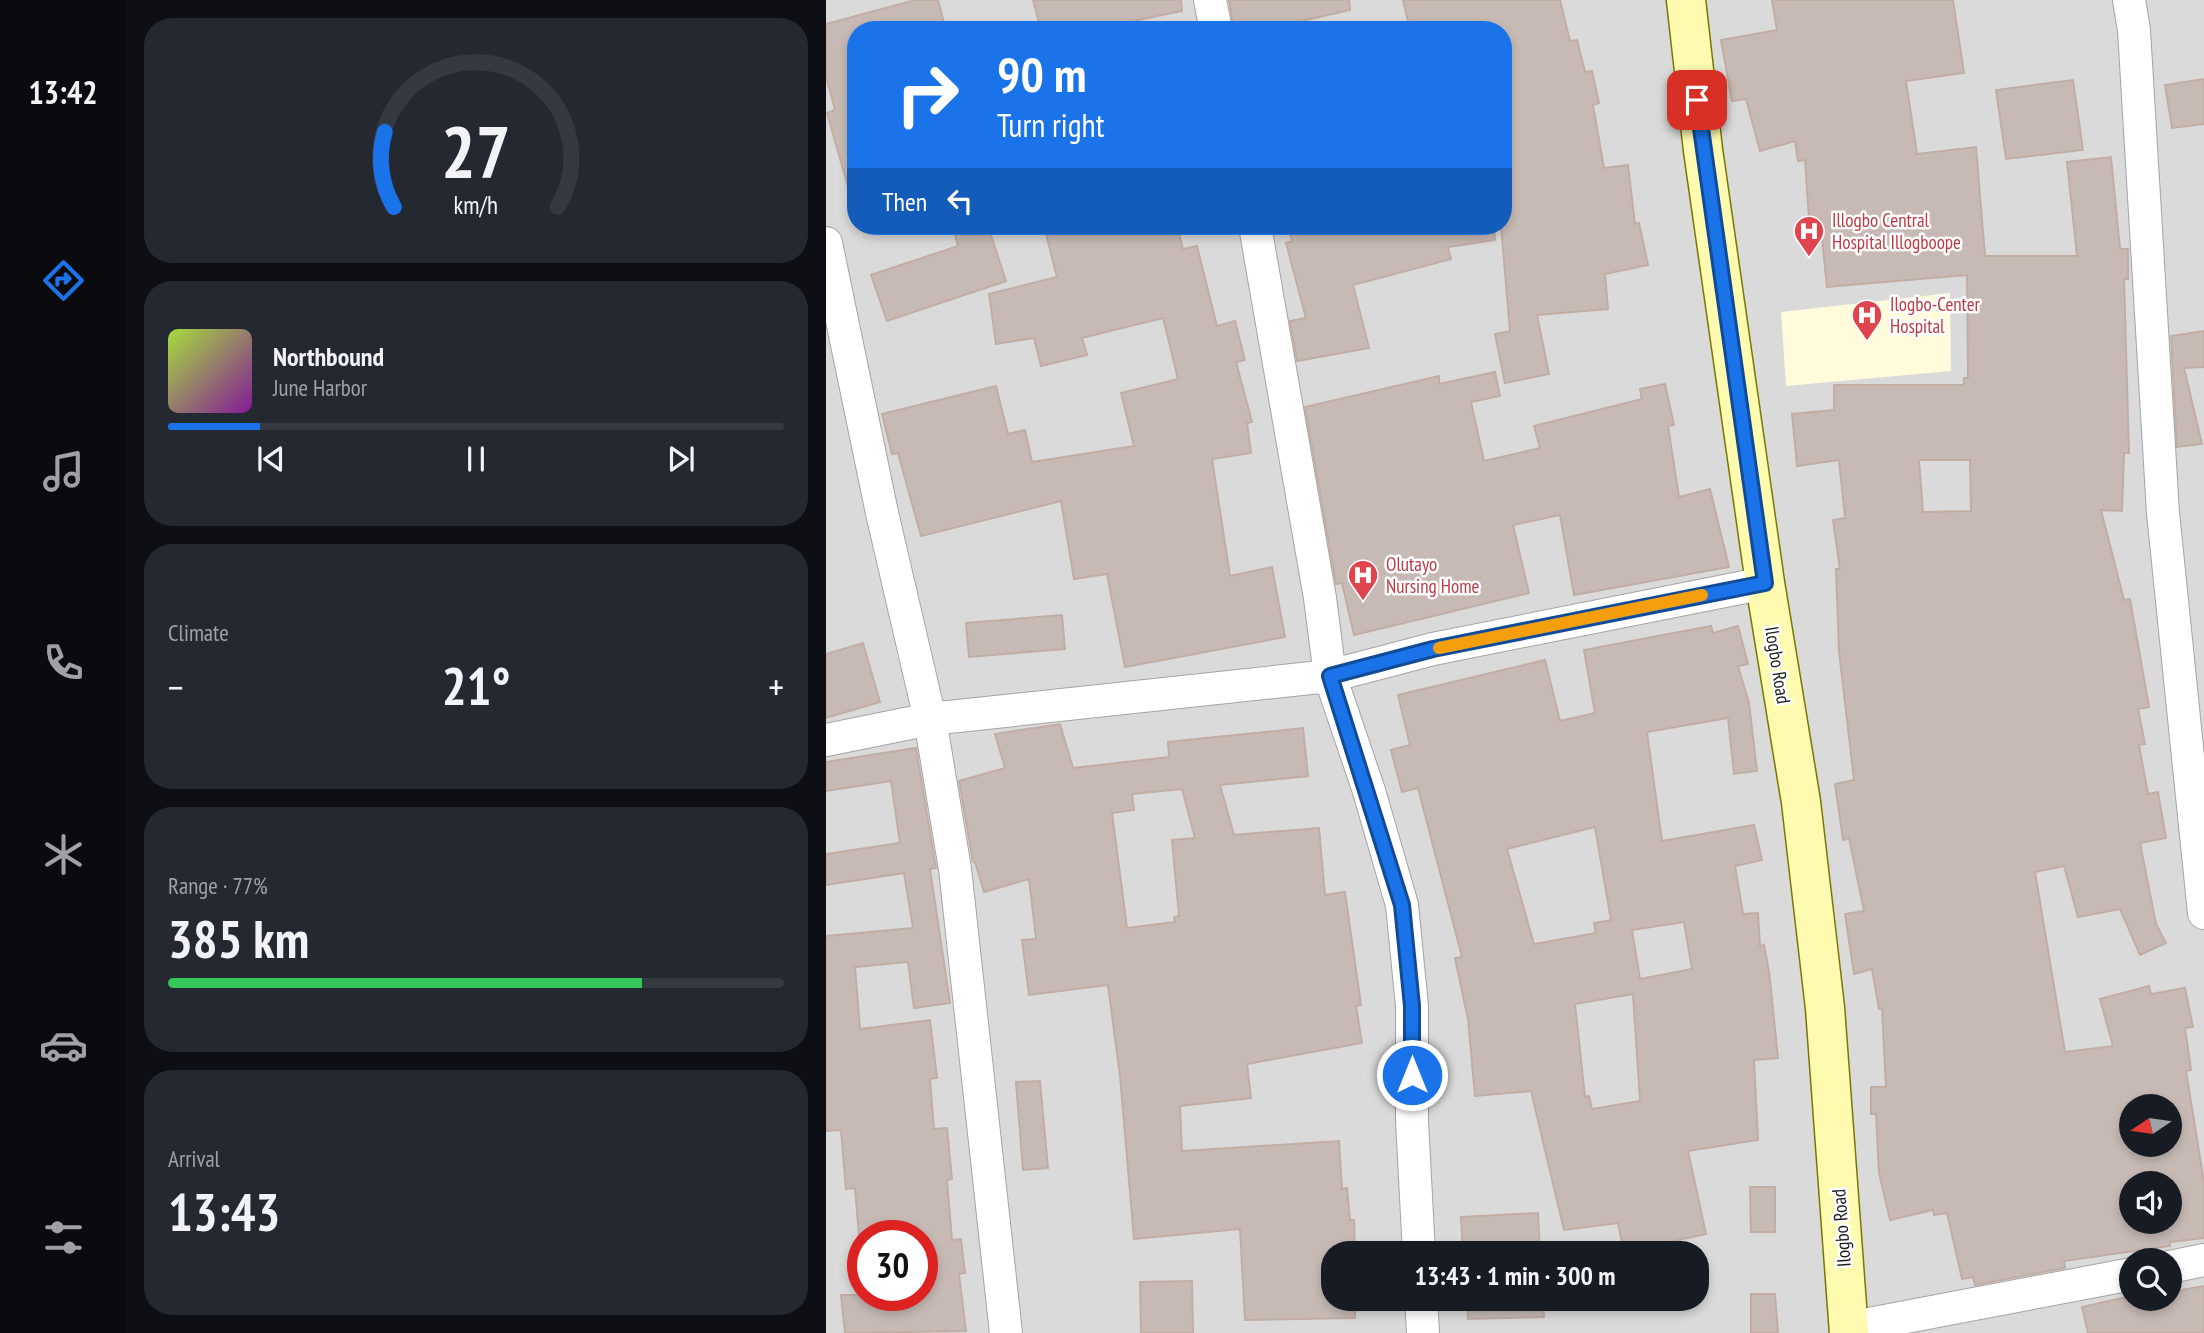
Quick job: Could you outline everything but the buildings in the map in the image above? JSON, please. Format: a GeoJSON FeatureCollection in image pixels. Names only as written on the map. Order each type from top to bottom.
{"type":"FeatureCollection","features":[{"type":"Feature","properties":{"kind":"main road","name":"Ilogbo Road"},"geometry":{"type":"LineString","coordinates":[[1686,0],[1703,150],[1765,583],[1801,803],[1825,1008],[1848,1330]]}},
{"type":"Feature","properties":{"kind":"street"},"geometry":{"type":"LineString","coordinates":[[1210,0],[1214,21]]}},
{"type":"Feature","properties":{"kind":"street"},"geometry":{"type":"LineString","coordinates":[[2129,0],[2134,30],[2163,513],[2204,913]]}},
{"type":"Feature","properties":{"kind":"street"},"geometry":{"type":"LineString","coordinates":[[1257,235],[1320,598],[1330,676],[1402,905],[1412,1006],[1412,1121],[1418,1241]]}},
{"type":"Feature","properties":{"kind":"street"},"geometry":{"type":"LineString","coordinates":[[826,243],[882,513],[930,719],[955,870],[1006,1333]]}},
{"type":"Feature","properties":{"kind":"street"},"geometry":{"type":"LineString","coordinates":[[826,740],[930,719],[1330,676],[1433,649],[1765,583]]}},
{"type":"Feature","properties":{"kind":"street"},"geometry":{"type":"LineString","coordinates":[[2182,1265],[2204,1260]]}},
{"type":"Feature","properties":{"kind":"street"},"geometry":{"type":"LineString","coordinates":[[1848,1330],[2119,1277]]}},
{"type":"Feature","properties":{"kind":"street"},"geometry":{"type":"LineString","coordinates":[[1422,1311],[1423,1333]]}},
{"type":"Feature","properties":{"kind":"shaded area"},"geometry":{"type":"Polygon","coordinates":[[[826,0],[2204,0],[2204,1333],[826,1333],[826,0]]]}},
{"type":"Feature","properties":{"kind":"shaded area","name":"Ilogbo-Center Hospital"},"geometry":{"type":"Polygon","coordinates":[[[1950,293],[1951,371],[1786,386],[1781,312],[1950,293]]]}},
{"type":"Feature","properties":{"kind":"slow traffic"},"geometry":{"type":"LineString","coordinates":[[1439,648],[1702,595]]}},
{"type":"Feature","properties":{"kind":"place","name":"Illogbo Central Hospital Illogboope"},"geometry":{"type":"Point","coordinates":[1809,258]}},
{"type":"Feature","properties":{"kind":"place","name":"Ilogbo-Center Hospital"},"geometry":{"type":"Point","coordinates":[1867,342]}},
{"type":"Feature","properties":{"kind":"place","name":"Olutayo Nursing Home"},"geometry":{"type":"Point","coordinates":[1363,602]}},
{"type":"Feature","properties":{"kind":"route"},"geometry":{"type":"LineString","coordinates":[[1412,1075],[1412,1006],[1402,905],[1330,676],[1433,649],[1765,583],[1697,100]]}}]}
